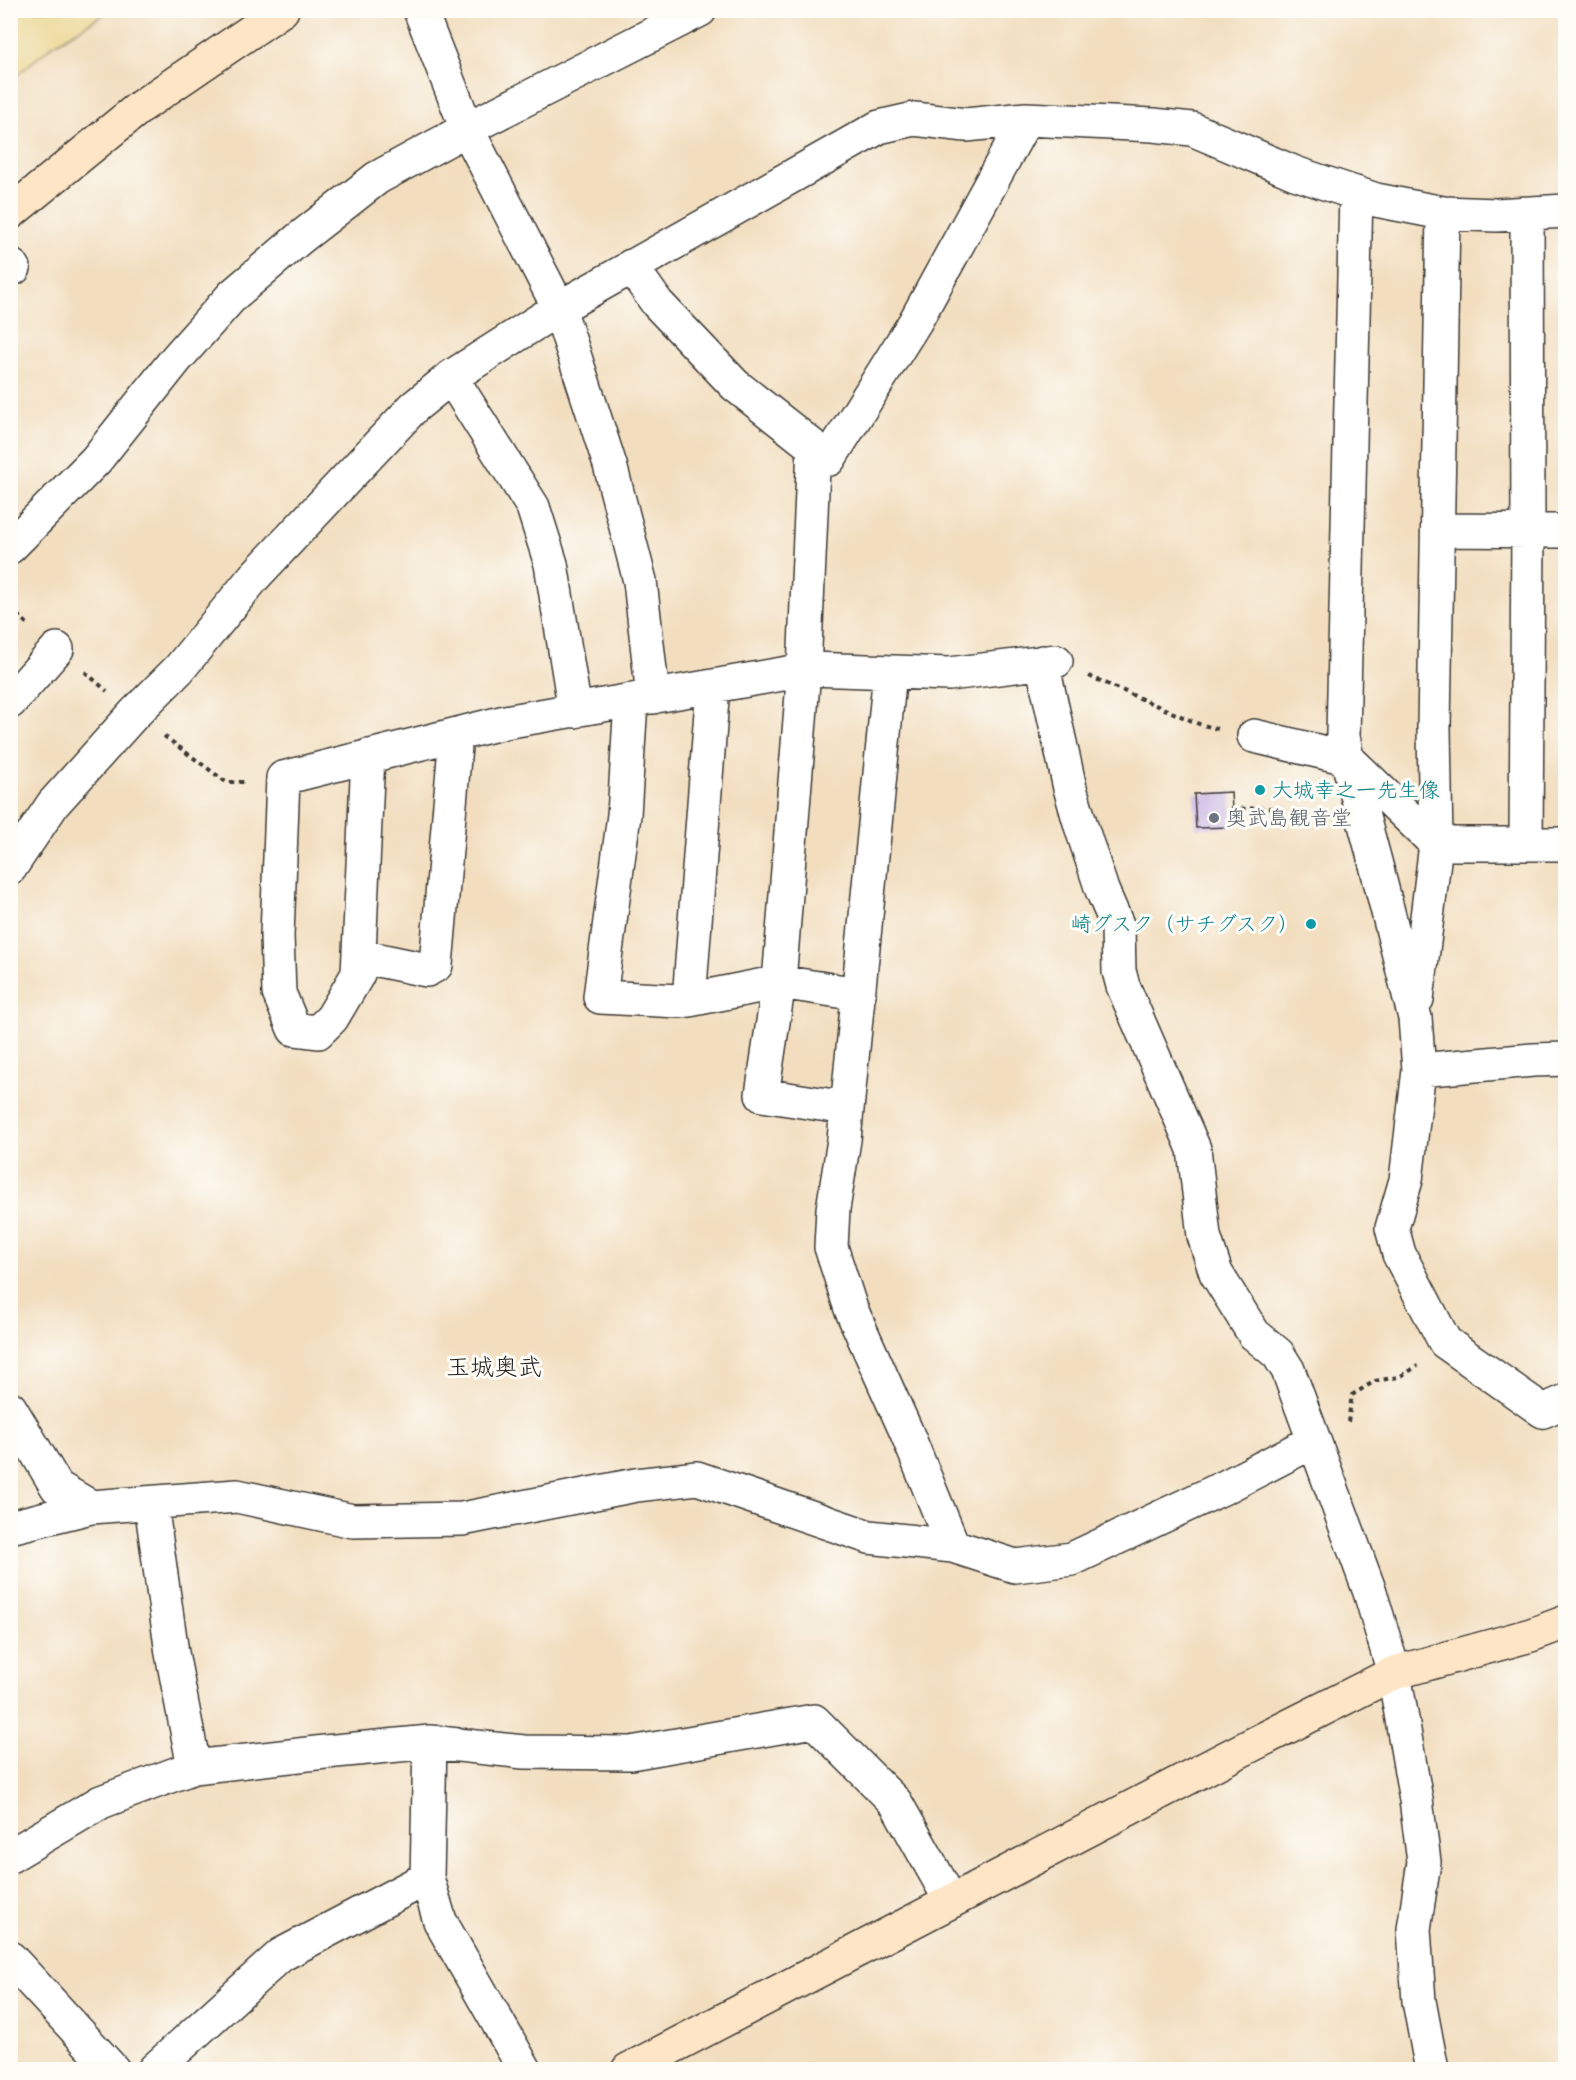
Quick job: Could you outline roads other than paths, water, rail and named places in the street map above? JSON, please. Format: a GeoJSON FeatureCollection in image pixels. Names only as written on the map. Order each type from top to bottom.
{"type":"FeatureCollection","features":[{"type":"Feature","properties":{"kind":"street"},"geometry":{"type":"LineString","coordinates":[[10,213],[141,107],[282,10]]}},
{"type":"Feature","properties":{"kind":"street"},"geometry":{"type":"LineString","coordinates":[[420,10],[467,129],[559,308],[610,465],[640,581],[642,699],[600,997],[679,1002],[779,982],[858,994]]}},
{"type":"Feature","properties":{"kind":"street"},"geometry":{"type":"LineString","coordinates":[[10,547],[96,460],[177,358],[233,295],[300,238],[377,178],[467,129],[700,10]]}},
{"type":"Feature","properties":{"kind":"street"},"geometry":{"type":"LineString","coordinates":[[10,868],[52,804],[134,714],[179,669],[254,577],[414,407],[451,376],[559,308],[879,127],[914,119],[966,125],[1026,119],[1192,129],[1295,173],[1376,200],[1443,213],[1527,214],[1566,211]]}},
{"type":"Feature","properties":{"kind":"street"},"geometry":{"type":"LineString","coordinates":[[631,266],[657,303],[735,385],[829,459],[915,322],[1026,119]]}},
{"type":"Feature","properties":{"kind":"street"},"geometry":{"type":"LineString","coordinates":[[1356,193],[1343,736],[1414,1018],[1419,1070],[1406,1180],[1392,1228],[1399,1254],[1445,1342],[1543,1411],[1566,1401]]}},
{"type":"Feature","properties":{"kind":"street"},"geometry":{"type":"LineString","coordinates":[[1414,1018],[1436,844],[1434,727],[1443,213]]}},
{"type":"Feature","properties":{"kind":"street"},"geometry":{"type":"LineString","coordinates":[[1526,844],[1527,214]]}},
{"type":"Feature","properties":{"kind":"street"},"geometry":{"type":"LineString","coordinates":[[451,376],[532,507],[551,564],[575,711]]}},
{"type":"Feature","properties":{"kind":"street"},"geometry":{"type":"LineString","coordinates":[[814,447],[804,670],[779,982],[762,1095],[847,1108]]}},
{"type":"Feature","properties":{"kind":"street"},"geometry":{"type":"LineString","coordinates":[[1438,530],[1566,531]]}},
{"type":"Feature","properties":{"kind":"street"},"geometry":{"type":"LineString","coordinates":[[10,702],[57,649]]}},
{"type":"Feature","properties":{"kind":"street"},"geometry":{"type":"LineString","coordinates":[[368,756],[358,974],[332,1017],[318,1032],[294,1029],[279,993],[277,936],[283,778],[368,756],[456,735],[505,722],[804,670],[949,674],[1049,662],[1070,788],[1102,890],[1118,927],[1119,971],[1123,986],[1194,1149],[1204,1236],[1216,1273],[1254,1334],[1278,1354],[1288,1370],[1370,1592],[1394,1673],[1416,1800],[1424,1862],[1414,1929],[1419,2001],[1432,2070]]}},
{"type":"Feature","properties":{"kind":"street"},"geometry":{"type":"LineString","coordinates":[[890,672],[847,1108],[833,1209],[831,1247],[851,1309],[906,1431],[953,1546]]}},
{"type":"Feature","properties":{"kind":"street"},"geometry":{"type":"LineString","coordinates":[[689,1000],[713,686]]}},
{"type":"Feature","properties":{"kind":"street"},"geometry":{"type":"LineString","coordinates":[[359,956],[428,970],[436,965],[456,735]]}},
{"type":"Feature","properties":{"kind":"street"},"geometry":{"type":"LineString","coordinates":[[1254,736],[1347,758],[1436,844],[1566,844]]}},
{"type":"Feature","properties":{"kind":"street"},"geometry":{"type":"LineString","coordinates":[[1419,1070],[1566,1059]]}},
{"type":"Feature","properties":{"kind":"street"},"geometry":{"type":"LineString","coordinates":[[10,1408],[57,1487],[91,1507]]}},
{"type":"Feature","properties":{"kind":"street"},"geometry":{"type":"LineString","coordinates":[[10,1527],[91,1507],[237,1496],[352,1521],[462,1519],[636,1485],[697,1478],[869,1537],[953,1546],[1015,1566],[1072,1559],[1227,1486],[1318,1452]]}},
{"type":"Feature","properties":{"kind":"street"},"geometry":{"type":"LineString","coordinates":[[151,1503],[172,1653],[194,1767]]}},
{"type":"Feature","properties":{"kind":"street"},"geometry":{"type":"LineString","coordinates":[[628,2070],[1226,1758],[1394,1673],[1531,1635],[1566,1622]]}},
{"type":"Feature","properties":{"kind":"street"},"geometry":{"type":"LineString","coordinates":[[10,1856],[101,1802],[194,1767],[430,1743],[524,1752],[631,1753],[814,1722],[896,1803],[951,1901]]}},
{"type":"Feature","properties":{"kind":"street"},"geometry":{"type":"LineString","coordinates":[[430,1743],[427,1878],[440,1921],[525,2070]]}},
{"type":"Feature","properties":{"kind":"street"},"geometry":{"type":"LineString","coordinates":[[154,2070],[281,1955],[427,1878]]}},
{"type":"Feature","properties":{"kind":"street"},"geometry":{"type":"LineString","coordinates":[[10,1958],[113,2070]]}},
{"type":"Feature","properties":{"kind":"place","name":"大城幸之一先生像"},"geometry":{"type":"Point","coordinates":[1260,790]}},
{"type":"Feature","properties":{"kind":"place","name":"奥武島観音堂"},"geometry":{"type":"Point","coordinates":[1214,818]}},
{"type":"Feature","properties":{"kind":"place","name":"崎グスク（サチグスク）"},"geometry":{"type":"Point","coordinates":[1311,924]}},
{"type":"Feature","properties":{"kind":"district","name":"玉城奥武"},"geometry":{"type":"Point","coordinates":[494,1367]}}]}
